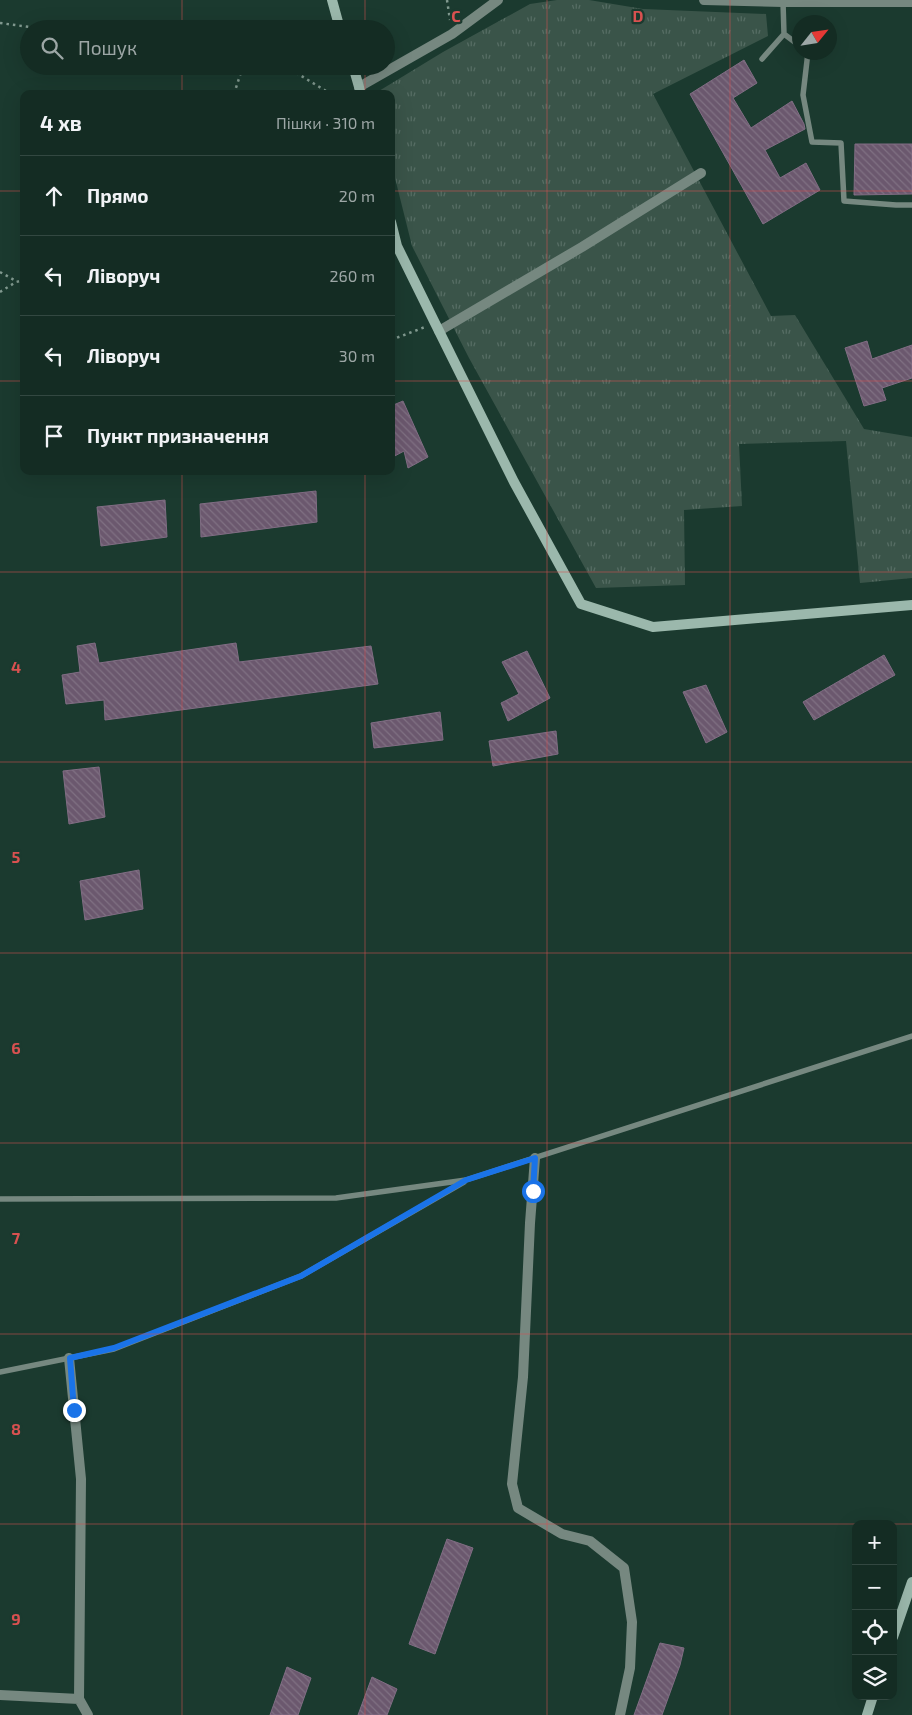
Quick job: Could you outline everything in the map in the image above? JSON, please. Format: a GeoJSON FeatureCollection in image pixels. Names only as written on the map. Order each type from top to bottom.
{"type":"FeatureCollection","features":[{"type":"Feature","properties":{"kind":"street"},"geometry":{"type":"LineString","coordinates":[[332,0],[338,20]]}},
{"type":"Feature","properties":{"kind":"street"},"geometry":{"type":"LineString","coordinates":[[395,69],[452,34],[498,0]]}},
{"type":"Feature","properties":{"kind":"street"},"geometry":{"type":"LineString","coordinates":[[704,0],[912,2]]}},
{"type":"Feature","properties":{"kind":"street"},"geometry":{"type":"LineString","coordinates":[[355,75],[360,90],[385,75]]}},
{"type":"Feature","properties":{"kind":"street"},"geometry":{"type":"LineString","coordinates":[[437,327],[582,247],[701,173]]}},
{"type":"Feature","properties":{"kind":"street"},"geometry":{"type":"LineString","coordinates":[[395,238],[397,246],[514,482],[581,604],[653,627],[912,605]]}},
{"type":"Feature","properties":{"kind":"street"},"geometry":{"type":"LineString","coordinates":[[535,1158],[523,1377],[512,1484],[518,1508],[562,1534],[590,1541],[624,1568],[632,1622],[630,1668],[620,1715]]}},
{"type":"Feature","properties":{"kind":"street"},"geometry":{"type":"LineString","coordinates":[[70,1358],[81,1480],[79,1699],[88,1715]]}},
{"type":"Feature","properties":{"kind":"street"},"geometry":{"type":"LineString","coordinates":[[897,1625],[912,1582]]}},
{"type":"Feature","properties":{"kind":"street"},"geometry":{"type":"LineString","coordinates":[[0,1695],[79,1699]]}},
{"type":"Feature","properties":{"kind":"street"},"geometry":{"type":"LineString","coordinates":[[866,1715],[872,1700]]}},
{"type":"Feature","properties":{"kind":"lane"},"geometry":{"type":"LineString","coordinates":[[762,58],[784,34],[783,1]]}},
{"type":"Feature","properties":{"kind":"lane"},"geometry":{"type":"LineString","coordinates":[[784,34],[792,40]]}},
{"type":"Feature","properties":{"kind":"lane"},"geometry":{"type":"LineString","coordinates":[[807,60],[803,95],[812,142],[841,143],[844,201],[912,205]]}},
{"type":"Feature","properties":{"kind":"lane"},"geometry":{"type":"LineString","coordinates":[[0,1199],[336,1198],[466,1180],[912,1036]]}},
{"type":"Feature","properties":{"kind":"lane"},"geometry":{"type":"LineString","coordinates":[[0,1372],[114,1348],[301,1276],[466,1180]]}},
{"type":"Feature","properties":{"kind":"path"},"geometry":{"type":"LineString","coordinates":[[447,0],[452,34]]}},
{"type":"Feature","properties":{"kind":"path"},"geometry":{"type":"LineString","coordinates":[[0,23],[20,26]]}},
{"type":"Feature","properties":{"kind":"path"},"geometry":{"type":"LineString","coordinates":[[235,90],[239,75]]}},
{"type":"Feature","properties":{"kind":"path"},"geometry":{"type":"LineString","coordinates":[[300,75],[324,90]]}},
{"type":"Feature","properties":{"kind":"path"},"geometry":{"type":"LineString","coordinates":[[0,272],[16,282]]}},
{"type":"Feature","properties":{"kind":"path"},"geometry":{"type":"LineString","coordinates":[[0,292],[20,281]]}},
{"type":"Feature","properties":{"kind":"path"},"geometry":{"type":"LineString","coordinates":[[395,339],[437,327]]}},
{"type":"Feature","properties":{"kind":"green space"},"geometry":{"type":"Polygon","coordinates":[[[557,0],[589,0],[643,9],[766,14],[768,36],[653,94],[771,316],[795,315],[864,429],[912,437],[912,578],[860,583],[846,441],[739,444],[742,506],[684,510],[685,585],[596,588],[469,358],[412,246],[395,178],[395,90],[381,90],[443,52],[530,4],[557,0]]]}},
{"type":"Feature","properties":{"kind":"building"},"geometry":{"type":"Polygon","coordinates":[[[744,60],[757,83],[733,98],[751,128],[792,101],[805,129],[765,150],[780,178],[806,163],[820,190],[763,224],[690,94],[744,60]]]}},
{"type":"Feature","properties":{"kind":"building"},"geometry":{"type":"Polygon","coordinates":[[[855,144],[912,144],[912,194],[854,195],[855,144]]]}},
{"type":"Feature","properties":{"kind":"building"},"geometry":{"type":"Polygon","coordinates":[[[867,341],[872,359],[912,345],[912,378],[882,388],[886,400],[864,406],[845,348],[867,341]]]}},
{"type":"Feature","properties":{"kind":"building"},"geometry":{"type":"Polygon","coordinates":[[[403,401],[428,457],[408,468],[404,451],[395,456],[395,404],[403,401]]]}},
{"type":"Feature","properties":{"kind":"building"},"geometry":{"type":"Polygon","coordinates":[[[316,491],[317,522],[201,537],[200,504],[316,491]]]}},
{"type":"Feature","properties":{"kind":"building"},"geometry":{"type":"Polygon","coordinates":[[[165,500],[167,537],[101,546],[97,507],[165,500]]]}},
{"type":"Feature","properties":{"kind":"building"},"geometry":{"type":"Polygon","coordinates":[[[95,643],[99,663],[236,643],[239,662],[371,646],[378,684],[105,720],[104,700],[66,704],[62,675],[80,672],[77,646],[95,643]]]}},
{"type":"Feature","properties":{"kind":"building"},"geometry":{"type":"Polygon","coordinates":[[[527,651],[550,698],[508,721],[501,703],[519,694],[502,662],[527,651]]]}},
{"type":"Feature","properties":{"kind":"building"},"geometry":{"type":"Polygon","coordinates":[[[884,655],[895,675],[814,720],[803,702],[884,655]]]}},
{"type":"Feature","properties":{"kind":"building"},"geometry":{"type":"Polygon","coordinates":[[[706,685],[727,732],[706,743],[683,692],[706,685]]]}},
{"type":"Feature","properties":{"kind":"building"},"geometry":{"type":"Polygon","coordinates":[[[440,712],[443,740],[374,748],[371,723],[440,712]]]}},
{"type":"Feature","properties":{"kind":"building"},"geometry":{"type":"Polygon","coordinates":[[[556,731],[558,754],[493,766],[489,741],[556,731]]]}},
{"type":"Feature","properties":{"kind":"building"},"geometry":{"type":"Polygon","coordinates":[[[99,767],[105,817],[69,824],[63,771],[99,767]]]}},
{"type":"Feature","properties":{"kind":"building"},"geometry":{"type":"Polygon","coordinates":[[[139,870],[143,909],[85,920],[80,881],[139,870]]]}},
{"type":"Feature","properties":{"kind":"building"},"geometry":{"type":"Polygon","coordinates":[[[447,1539],[473,1548],[435,1654],[409,1644],[447,1539]]]}},
{"type":"Feature","properties":{"kind":"building"},"geometry":{"type":"Polygon","coordinates":[[[660,1643],[684,1648],[680,1665],[662,1715],[634,1715],[660,1643]]]}},
{"type":"Feature","properties":{"kind":"building"},"geometry":{"type":"Polygon","coordinates":[[[287,1667],[311,1678],[298,1715],[270,1715],[287,1667]]]}},
{"type":"Feature","properties":{"kind":"building"},"geometry":{"type":"Polygon","coordinates":[[[372,1677],[397,1689],[387,1715],[358,1715],[372,1677]]]}},
{"type":"Feature","properties":{"kind":"route"},"geometry":{"type":"LineString","coordinates":[[74,1410],[70,1358],[114,1348],[301,1276],[466,1180],[535,1158],[533,1191]]}}]}
